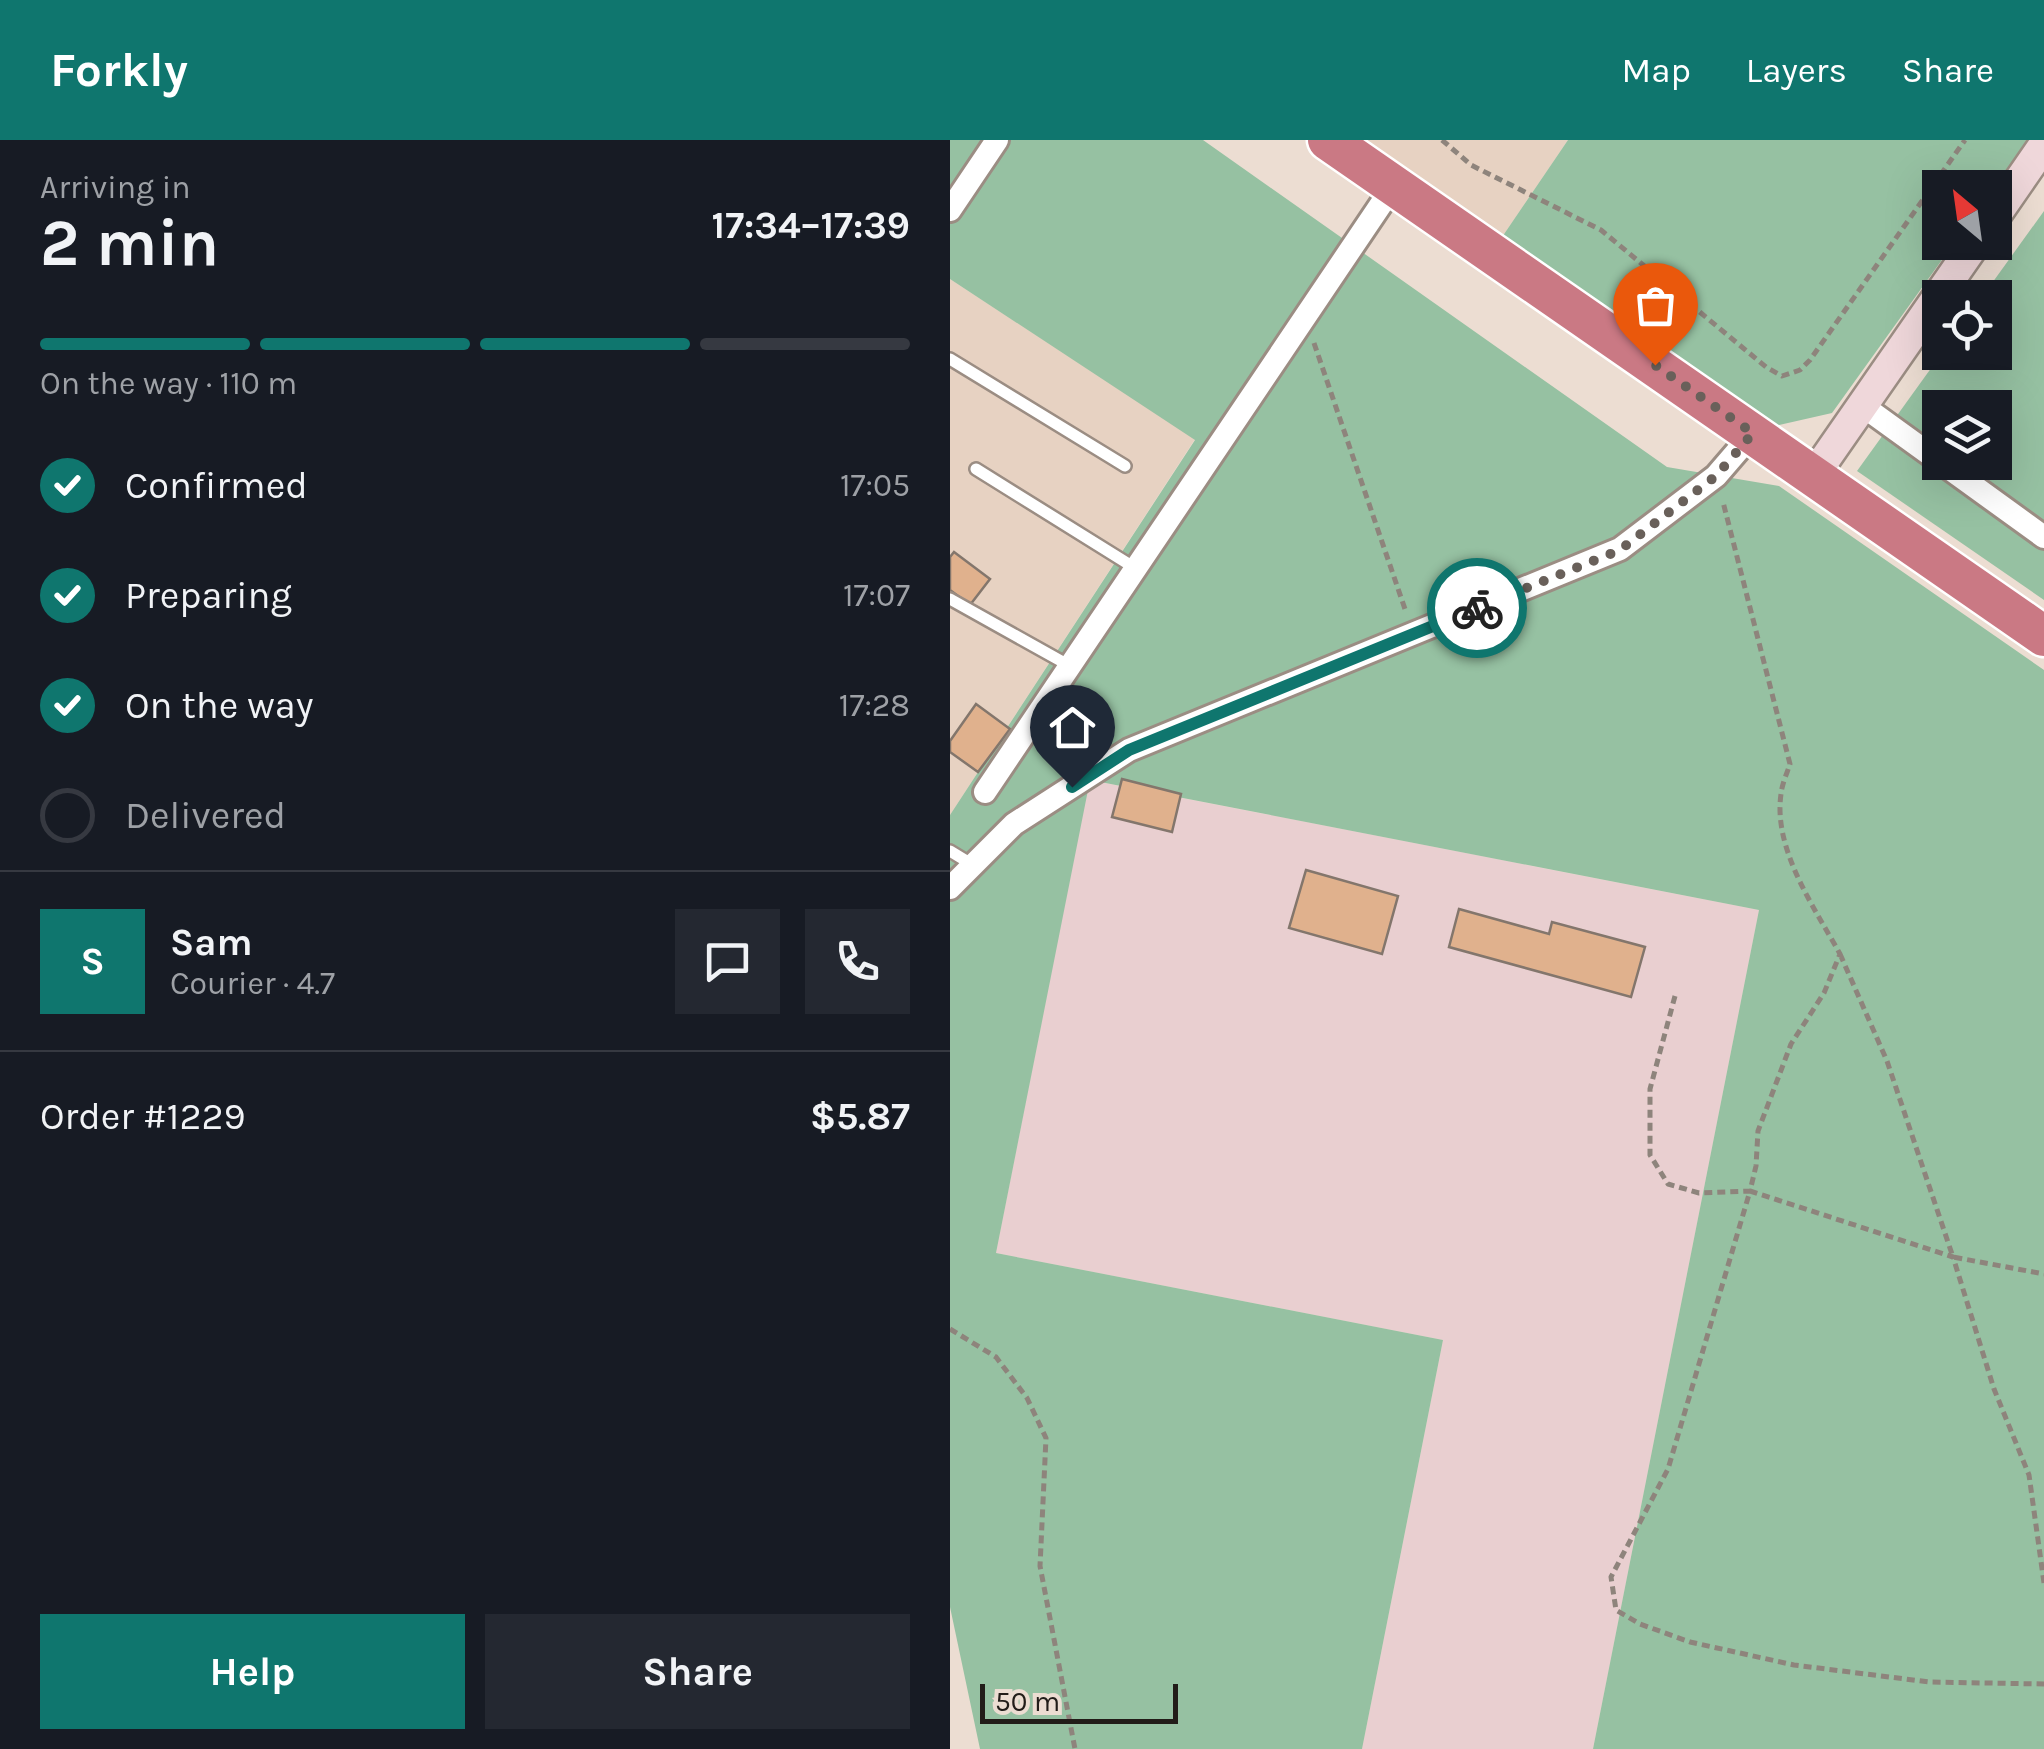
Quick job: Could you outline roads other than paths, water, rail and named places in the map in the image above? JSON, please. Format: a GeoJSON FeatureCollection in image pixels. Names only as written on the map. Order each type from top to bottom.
{"type":"FeatureCollection","features":[{"type":"Feature","properties":{"kind":"highway"},"geometry":{"type":"LineString","coordinates":[[1328,140],[2044,636]]}},
{"type":"Feature","properties":{"kind":"street"},"geometry":{"type":"LineString","coordinates":[[950,210],[997,140]]}},
{"type":"Feature","properties":{"kind":"street"},"geometry":{"type":"LineString","coordinates":[[2012,192],[2044,146]]}},
{"type":"Feature","properties":{"kind":"street"},"geometry":{"type":"LineString","coordinates":[[984,792],[1394,185]]}},
{"type":"Feature","properties":{"kind":"street"},"geometry":{"type":"LineString","coordinates":[[1814,475],[1964,260]]}},
{"type":"Feature","properties":{"kind":"street"},"geometry":{"type":"LineString","coordinates":[[1863,406],[2044,537]]}},
{"type":"Feature","properties":{"kind":"street"},"geometry":{"type":"LineString","coordinates":[[950,888],[1014,824],[1129,750],[1620,550],[1716,476],[1753,433]]}},
{"type":"Feature","properties":{"kind":"lane"},"geometry":{"type":"LineString","coordinates":[[950,359],[1124,466]]}},
{"type":"Feature","properties":{"kind":"lane"},"geometry":{"type":"LineString","coordinates":[[976,469],[1136,568]]}},
{"type":"Feature","properties":{"kind":"lane"},"geometry":{"type":"LineString","coordinates":[[950,599],[1070,666]]}},
{"type":"Feature","properties":{"kind":"lane"},"geometry":{"type":"LineString","coordinates":[[950,852],[973,865]]}}]}
